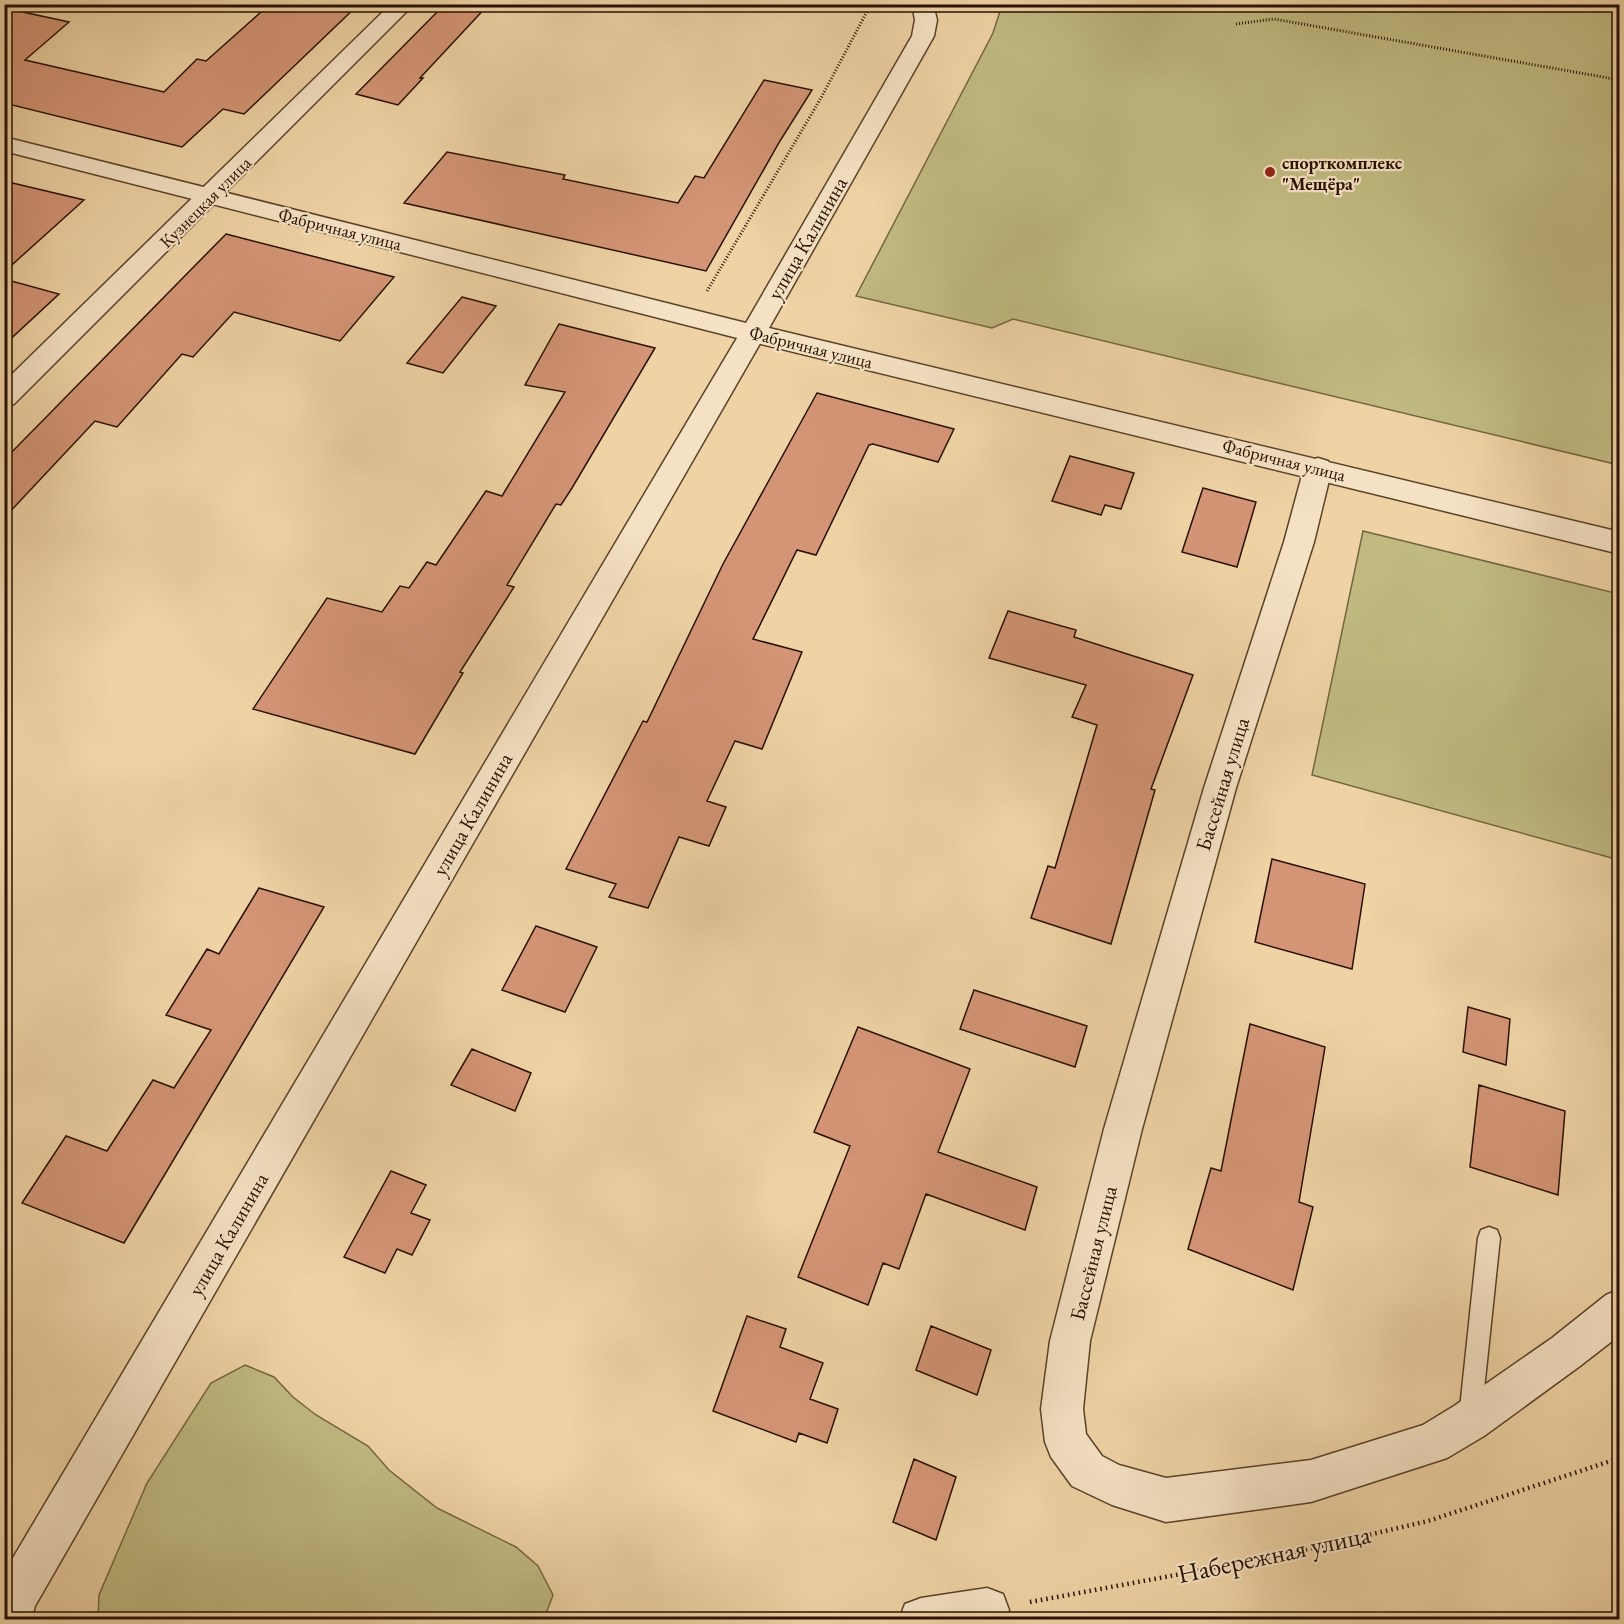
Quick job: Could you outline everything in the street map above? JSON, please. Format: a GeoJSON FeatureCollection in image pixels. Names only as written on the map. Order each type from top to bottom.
{"type":"FeatureCollection","features":[{"type":"Feature","properties":{"kind":"street","name":"Кузнецкая улица"},"geometry":{"type":"LineString","coordinates":[[4,398],[211,197],[404,4]]}},
{"type":"Feature","properties":{"kind":"street","name":"улица Калинина"},"geometry":{"type":"LineString","coordinates":[[9,1605],[753,333],[922,36],[926,20],[923,5]]}},
{"type":"Feature","properties":{"kind":"street","name":"Фабричная улица"},"geometry":{"type":"LineString","coordinates":[[4,144],[753,333],[1620,543]]}},
{"type":"Feature","properties":{"kind":"street","name":"Бассейная улица"},"geometry":{"type":"LineString","coordinates":[[1318,468],[1299,542],[1220,788],[1123,1129],[1070,1341],[1062,1409],[1066,1442],[1087,1471],[1112,1484],[1166,1500],[1311,1481],[1432,1443],[1469,1421],[1566,1352],[1620,1309]]}},
{"type":"Feature","properties":{"kind":"street"},"geometry":{"type":"LineString","coordinates":[[921,1620],[987,1610]]}},
{"type":"Feature","properties":{"kind":"lane"},"geometry":{"type":"LineString","coordinates":[[1469,1421],[1489,1238]]}},
{"type":"Feature","properties":{"kind":"path"},"geometry":{"type":"LineString","coordinates":[[691,317],[821,98],[871,4]]}},
{"type":"Feature","properties":{"kind":"path"},"geometry":{"type":"LineString","coordinates":[[1236,24],[1274,19],[1620,80]]}},
{"type":"Feature","properties":{"kind":"path","name":"Набережная улица"},"geometry":{"type":"LineString","coordinates":[[987,1610],[1278,1556],[1428,1521],[1620,1458]]}},
{"type":"Feature","properties":{"kind":"shaded area","name":"спорткомплекс \"Мещёра\""},"geometry":{"type":"Polygon","coordinates":[[[1002,5],[1619,5],[1619,465],[1013,319],[992,328],[856,296],[993,33],[1002,5]]]}},
{"type":"Feature","properties":{"kind":"shaded area"},"geometry":{"type":"Polygon","coordinates":[[[1363,531],[1619,594],[1619,860],[1312,775],[1363,531]]]}},
{"type":"Feature","properties":{"kind":"shaded area"},"geometry":{"type":"Polygon","coordinates":[[[245,1365],[274,1377],[293,1397],[316,1415],[368,1446],[389,1470],[437,1508],[516,1547],[538,1566],[553,1595],[544,1619],[98,1619],[99,1595],[147,1483],[211,1383],[245,1365]]]}},
{"type":"Feature","properties":{"kind":"building"},"geometry":{"type":"Polygon","coordinates":[[[270,4],[359,4],[244,114],[223,109],[182,147],[4,103],[4,8],[69,22],[25,60],[164,92],[197,59],[206,61],[270,4]]]}},
{"type":"Feature","properties":{"kind":"building"},"geometry":{"type":"Polygon","coordinates":[[[445,4],[489,4],[398,105],[356,94],[445,4]]]}},
{"type":"Feature","properties":{"kind":"building"},"geometry":{"type":"Polygon","coordinates":[[[764,80],[812,90],[780,141],[706,271],[404,203],[447,152],[565,175],[563,179],[678,203],[695,176],[704,178],[764,80]]]}},
{"type":"Feature","properties":{"kind":"building"},"geometry":{"type":"Polygon","coordinates":[[[4,181],[84,200],[4,272],[4,181]]]}},
{"type":"Feature","properties":{"kind":"building"},"geometry":{"type":"Polygon","coordinates":[[[226,234],[394,277],[340,341],[234,312],[193,357],[182,354],[117,427],[95,421],[4,518],[4,460],[226,234]]]}},
{"type":"Feature","properties":{"kind":"building"},"geometry":{"type":"Polygon","coordinates":[[[4,279],[59,294],[4,345],[4,279]]]}},
{"type":"Feature","properties":{"kind":"building"},"geometry":{"type":"Polygon","coordinates":[[[462,297],[496,306],[443,373],[407,363],[462,297]]]}},
{"type":"Feature","properties":{"kind":"building"},"geometry":{"type":"Polygon","coordinates":[[[559,324],[655,348],[572,488],[561,505],[556,504],[507,585],[514,587],[460,672],[463,673],[415,754],[253,709],[327,598],[382,612],[400,586],[409,588],[427,562],[436,565],[486,491],[502,496],[565,392],[525,385],[559,324]]]}},
{"type":"Feature","properties":{"kind":"building"},"geometry":{"type":"Polygon","coordinates":[[[817,393],[954,429],[938,462],[873,444],[869,445],[816,555],[797,550],[753,639],[802,652],[762,749],[735,741],[707,801],[726,807],[709,846],[679,837],[648,908],[609,897],[616,884],[566,869],[643,721],[647,722],[723,564],[817,393]]]}},
{"type":"Feature","properties":{"kind":"building"},"geometry":{"type":"Polygon","coordinates":[[[1070,456],[1134,473],[1121,509],[1105,505],[1101,515],[1052,501],[1070,456]]]}},
{"type":"Feature","properties":{"kind":"building"},"geometry":{"type":"Polygon","coordinates":[[[1203,488],[1256,502],[1237,567],[1182,552],[1203,488]]]}},
{"type":"Feature","properties":{"kind":"building"},"geometry":{"type":"Polygon","coordinates":[[[1008,611],[1076,630],[1074,637],[1193,675],[1151,789],[1155,790],[1111,944],[1031,918],[1048,866],[1055,868],[1097,725],[1072,717],[1086,685],[989,658],[1008,611]]]}},
{"type":"Feature","properties":{"kind":"building"},"geometry":{"type":"Polygon","coordinates":[[[1272,859],[1365,884],[1352,969],[1255,942],[1272,859]]]}},
{"type":"Feature","properties":{"kind":"building"},"geometry":{"type":"Polygon","coordinates":[[[259,888],[324,907],[124,1243],[22,1203],[66,1136],[107,1151],[153,1080],[174,1088],[211,1030],[166,1015],[207,949],[219,954],[259,888]]]}},
{"type":"Feature","properties":{"kind":"building"},"geometry":{"type":"Polygon","coordinates":[[[536,926],[597,947],[565,1012],[502,990],[536,926]]]}},
{"type":"Feature","properties":{"kind":"building"},"geometry":{"type":"Polygon","coordinates":[[[974,990],[1087,1026],[1075,1067],[960,1029],[974,990]]]}},
{"type":"Feature","properties":{"kind":"building"},"geometry":{"type":"Polygon","coordinates":[[[1468,1007],[1510,1019],[1506,1065],[1463,1052],[1468,1007]]]}},
{"type":"Feature","properties":{"kind":"building"},"geometry":{"type":"Polygon","coordinates":[[[1250,1024],[1325,1047],[1299,1202],[1313,1207],[1293,1290],[1188,1249],[1211,1168],[1221,1171],[1250,1024]]]}},
{"type":"Feature","properties":{"kind":"building"},"geometry":{"type":"Polygon","coordinates":[[[858,1027],[970,1069],[938,1152],[1037,1187],[1025,1230],[926,1194],[899,1269],[883,1263],[868,1305],[798,1277],[850,1146],[814,1132],[858,1027]]]}},
{"type":"Feature","properties":{"kind":"building"},"geometry":{"type":"Polygon","coordinates":[[[472,1049],[531,1073],[515,1111],[451,1085],[472,1049]]]}},
{"type":"Feature","properties":{"kind":"building"},"geometry":{"type":"Polygon","coordinates":[[[1479,1085],[1565,1111],[1558,1195],[1470,1167],[1479,1085]]]}},
{"type":"Feature","properties":{"kind":"building"},"geometry":{"type":"Polygon","coordinates":[[[391,1171],[426,1185],[411,1213],[430,1220],[412,1255],[397,1249],[385,1273],[344,1257],[391,1171]]]}},
{"type":"Feature","properties":{"kind":"building"},"geometry":{"type":"Polygon","coordinates":[[[747,1316],[786,1329],[780,1347],[823,1363],[810,1399],[838,1409],[827,1443],[799,1433],[796,1442],[713,1411],[747,1316]]]}},
{"type":"Feature","properties":{"kind":"building"},"geometry":{"type":"Polygon","coordinates":[[[931,1326],[991,1350],[977,1395],[916,1370],[931,1326]]]}},
{"type":"Feature","properties":{"kind":"building"},"geometry":{"type":"Polygon","coordinates":[[[914,1459],[956,1477],[936,1540],[893,1522],[914,1459]]]}},
{"type":"Feature","properties":{"kind":"place","name":"спорткомплекс \"Мещёра\""},"geometry":{"type":"Point","coordinates":[1270,172]}}]}
